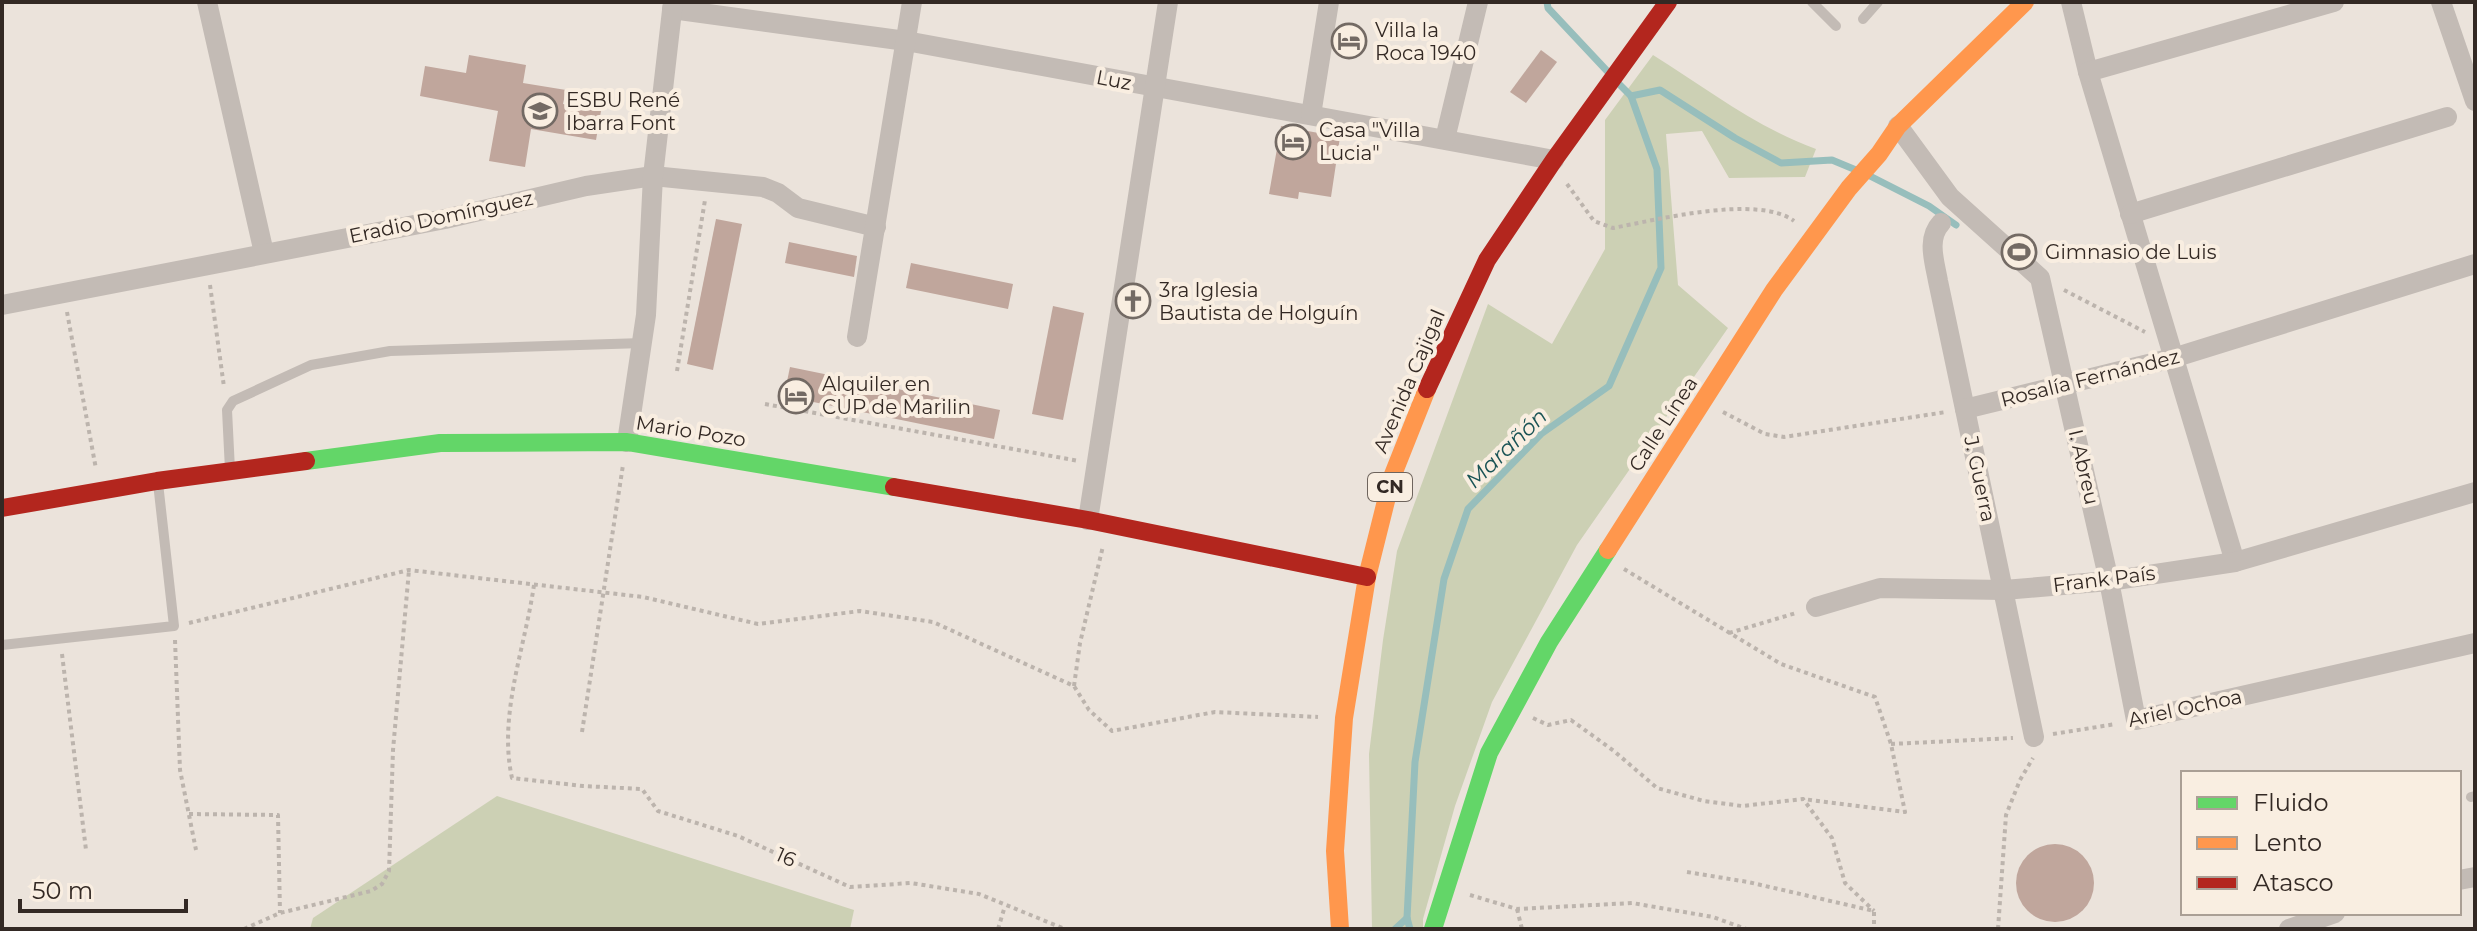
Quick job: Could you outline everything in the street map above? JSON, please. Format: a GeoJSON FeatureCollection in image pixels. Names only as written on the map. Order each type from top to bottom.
{"type":"FeatureCollection","features":[{"type":"Feature","properties":{"kind":"street"},"geometry":{"type":"LineString","coordinates":[[207,2],[264,253]]}},
{"type":"Feature","properties":{"kind":"street"},"geometry":{"type":"LineString","coordinates":[[857,337],[912,2]]}},
{"type":"Feature","properties":{"kind":"street"},"geometry":{"type":"LineString","coordinates":[[1098,522],[1097,464],[1168,2]]}},
{"type":"Feature","properties":{"kind":"street"},"geometry":{"type":"LineString","coordinates":[[1311,115],[1329,2]]}},
{"type":"Feature","properties":{"kind":"street"},"geometry":{"type":"LineString","coordinates":[[1445,139],[1478,2]]}},
{"type":"Feature","properties":{"kind":"street","name":"Avenida Cajigal"},"geometry":{"type":"LineString","coordinates":[[1340,929],[1335,851],[1344,718],[1367,577],[1392,477],[1441,355],[1487,260],[1552,163],[1668,2]]}},
{"type":"Feature","properties":{"kind":"street","name":"Calle Línea"},"geometry":{"type":"LineString","coordinates":[[1433,929],[1489,753],[1549,642],[1774,290],[1849,188],[1879,154],[1898,126],[2025,2]]}},
{"type":"Feature","properties":{"kind":"street"},"geometry":{"type":"LineString","coordinates":[[2071,2],[2088,72],[2235,562]]}},
{"type":"Feature","properties":{"kind":"street"},"geometry":{"type":"LineString","coordinates":[[2088,72],[2334,2]]}},
{"type":"Feature","properties":{"kind":"street"},"geometry":{"type":"LineString","coordinates":[[2441,2],[2475,101]]}},
{"type":"Feature","properties":{"kind":"street"},"geometry":{"type":"LineString","coordinates":[[627,442],[643,343],[653,176],[673,6]]}},
{"type":"Feature","properties":{"kind":"street","name":"Luz"},"geometry":{"type":"LineString","coordinates":[[673,6],[906,41],[1445,139],[1552,163]]}},
{"type":"Feature","properties":{"kind":"street"},"geometry":{"type":"LineString","coordinates":[[2130,214],[2447,117]]}},
{"type":"Feature","properties":{"kind":"street"},"geometry":{"type":"LineString","coordinates":[[1898,126],[1950,197],[2040,278]]}},
{"type":"Feature","properties":{"kind":"street","name":"Eradio Domínguez"},"geometry":{"type":"LineString","coordinates":[[2,305],[445,219],[586,186],[653,176],[763,187],[778,193],[798,208],[876,227]]}},
{"type":"Feature","properties":{"kind":"street","name":"J. Guerra"},"geometry":{"type":"LineString","coordinates":[[1941,223],[1935,229],[1932,242],[2034,737]]}},
{"type":"Feature","properties":{"kind":"street","name":"Rosalía Fernández"},"geometry":{"type":"LineString","coordinates":[[1965,409],[2065,385],[2475,264]]}},
{"type":"Feature","properties":{"kind":"street","name":"I. Abreu"},"geometry":{"type":"LineString","coordinates":[[2040,278],[2109,581],[2136,720]]}},
{"type":"Feature","properties":{"kind":"street","name":"Mario Pozo"},"geometry":{"type":"LineString","coordinates":[[2,508],[157,481],[440,443],[627,442],[1098,522],[1367,577]]}},
{"type":"Feature","properties":{"kind":"street","name":"Frank País"},"geometry":{"type":"LineString","coordinates":[[1816,607],[1880,588],[2004,590],[2109,581],[2235,562],[2475,492]]}},
{"type":"Feature","properties":{"kind":"street","name":"Ariel Ochoa"},"geometry":{"type":"LineString","coordinates":[[2136,720],[2475,643]]}},
{"type":"Feature","properties":{"kind":"street"},"geometry":{"type":"LineString","coordinates":[[2289,929],[2329,915]]}},
{"type":"Feature","properties":{"kind":"lane"},"geometry":{"type":"LineString","coordinates":[[1812,2],[1836,26]]}},
{"type":"Feature","properties":{"kind":"lane"},"geometry":{"type":"LineString","coordinates":[[1863,19],[1878,2]]}},
{"type":"Feature","properties":{"kind":"lane"},"geometry":{"type":"LineString","coordinates":[[230,471],[227,410],[241,396],[311,365],[390,351],[643,343]]}},
{"type":"Feature","properties":{"kind":"lane"},"geometry":{"type":"LineString","coordinates":[[2,645],[174,626],[157,481]]}},
{"type":"Feature","properties":{"kind":"path"},"geometry":{"type":"LineString","coordinates":[[1552,163],[1594,221],[1613,228],[1743,208],[1787,216],[1815,237]]}},
{"type":"Feature","properties":{"kind":"path"},"geometry":{"type":"LineString","coordinates":[[677,371],[708,181]]}},
{"type":"Feature","properties":{"kind":"path"},"geometry":{"type":"LineString","coordinates":[[207,265],[227,410]]}},
{"type":"Feature","properties":{"kind":"path"},"geometry":{"type":"LineString","coordinates":[[2040,278],[2171,352]]}},
{"type":"Feature","properties":{"kind":"path"},"geometry":{"type":"LineString","coordinates":[[63,293],[100,491]]}},
{"type":"Feature","properties":{"kind":"path"},"geometry":{"type":"LineString","coordinates":[[1703,401],[1765,434],[1784,437],[1965,409]]}},
{"type":"Feature","properties":{"kind":"path"},"geometry":{"type":"LineString","coordinates":[[765,404],[1097,464]]}},
{"type":"Feature","properties":{"kind":"path"},"geometry":{"type":"LineString","coordinates":[[582,732],[627,442]]}},
{"type":"Feature","properties":{"kind":"path"},"geometry":{"type":"LineString","coordinates":[[1074,686],[1098,522]]}},
{"type":"Feature","properties":{"kind":"path"},"geometry":{"type":"LineString","coordinates":[[1513,708],[1548,725],[1571,720],[1657,788],[1704,801],[1742,806],[1803,799],[1905,812],[1891,744],[1875,697],[1781,664],[1604,556]]}},
{"type":"Feature","properties":{"kind":"path"},"geometry":{"type":"LineString","coordinates":[[244,929],[280,913],[371,891],[382,884],[389,871],[393,750],[409,570]]}},
{"type":"Feature","properties":{"kind":"path"},"geometry":{"type":"LineString","coordinates":[[196,850],[180,770],[174,626],[409,570],[643,597],[758,624],[860,611],[933,622],[1074,686],[1089,710],[1112,731],[1215,712],[1344,718]]}},
{"type":"Feature","properties":{"kind":"path","name":"16"},"geometry":{"type":"LineString","coordinates":[[534,585],[512,693],[508,761],[512,778],[642,789],[658,811],[738,836],[850,887],[911,883],[979,894],[1065,929]]}},
{"type":"Feature","properties":{"kind":"path"},"geometry":{"type":"LineString","coordinates":[[1729,633],[1816,607]]}},
{"type":"Feature","properties":{"kind":"path"},"geometry":{"type":"LineString","coordinates":[[60,639],[86,850]]}},
{"type":"Feature","properties":{"kind":"path","name":"Ariel Ochoa"},"geometry":{"type":"LineString","coordinates":[[1891,744],[2034,737],[2136,720]]}},
{"type":"Feature","properties":{"kind":"path"},"geometry":{"type":"LineString","coordinates":[[1998,929],[2006,815],[2020,780],[2033,760],[2034,737]]}},
{"type":"Feature","properties":{"kind":"path"},"geometry":{"type":"LineString","coordinates":[[1803,799],[1832,838],[1845,883],[1874,911],[1874,929]]}},
{"type":"Feature","properties":{"kind":"path"},"geometry":{"type":"LineString","coordinates":[[189,814],[278,815],[280,913]]}},
{"type":"Feature","properties":{"kind":"path"},"geometry":{"type":"LineString","coordinates":[[1687,872],[1748,882],[1874,911]]}},
{"type":"Feature","properties":{"kind":"path"},"geometry":{"type":"LineString","coordinates":[[1445,888],[1517,909],[1632,903],[1713,917],[1746,929]]}},
{"type":"Feature","properties":{"kind":"path"},"geometry":{"type":"LineString","coordinates":[[998,929],[1005,906]]}},
{"type":"Feature","properties":{"kind":"path"},"geometry":{"type":"LineString","coordinates":[[1517,909],[1522,929]]}},
{"type":"Feature","properties":{"kind":"green space"},"geometry":{"type":"Polygon","coordinates":[[[1653,55],[1752,119],[1816,149],[1805,177],[1729,178],[1702,131],[1666,134],[1678,285],[1728,328],[1577,545],[1492,702],[1455,806],[1423,919],[1423,929],[1372,929],[1369,754],[1397,551],[1488,304],[1552,344],[1605,249],[1605,120],[1653,55]]]}},
{"type":"Feature","properties":{"kind":"green space"},"geometry":{"type":"Polygon","coordinates":[[[497,796],[854,910],[850,929],[310,929],[313,918],[497,796]]]}},
{"type":"Feature","properties":{"kind":"building"},"geometry":{"type":"Polygon","coordinates":[[[1541,50],[1557,62],[1526,103],[1510,92],[1541,50]]]}},
{"type":"Feature","properties":{"kind":"building"},"geometry":{"type":"Polygon","coordinates":[[[469,55],[526,65],[523,83],[566,90],[563,104],[601,111],[596,140],[531,129],[525,167],[489,161],[498,111],[420,96],[425,66],[466,73],[469,55]]]}},
{"type":"Feature","properties":{"kind":"building"},"geometry":{"type":"Polygon","coordinates":[[[1281,126],[1340,137],[1331,197],[1299,192],[1298,199],[1269,194],[1281,126]]]}},
{"type":"Feature","properties":{"kind":"building"},"geometry":{"type":"Polygon","coordinates":[[[716,219],[742,224],[713,370],[687,364],[716,219]]]}},
{"type":"Feature","properties":{"kind":"building"},"geometry":{"type":"Polygon","coordinates":[[[789,242],[857,256],[854,277],[785,263],[789,242]]]}},
{"type":"Feature","properties":{"kind":"building"},"geometry":{"type":"Polygon","coordinates":[[[911,263],[1013,284],[1008,309],[906,288],[911,263]]]}},
{"type":"Feature","properties":{"kind":"building"},"geometry":{"type":"Polygon","coordinates":[[[1053,306],[1084,313],[1063,420],[1032,414],[1053,306]]]}},
{"type":"Feature","properties":{"kind":"building"},"geometry":{"type":"Polygon","coordinates":[[[790,367],[1000,410],[994,439],[784,396],[790,367]]]}},
{"type":"Feature","properties":{"kind":"building"},"geometry":{"type":"Polygon","coordinates":[[[2047,844],[2063,844],[2077,850],[2088,861],[2094,883],[2088,905],[2077,916],[2063,922],[2047,922],[2033,916],[2022,905],[2016,891],[2016,875],[2022,861],[2033,850],[2047,844]]]}},
{"type":"Feature","properties":{"kind":"waterway","name":"Marañón"},"geometry":{"type":"LineString","coordinates":[[1547,2],[1548,8],[1608,72]]}},
{"type":"Feature","properties":{"kind":"waterway","name":"Marañón"},"geometry":{"type":"LineString","coordinates":[[1410,929],[1407,918],[1415,762],[1444,579],[1468,509],[1541,434],[1609,386],[1661,268],[1657,169],[1631,96],[1619,84]]}},
{"type":"Feature","properties":{"kind":"waterway"},"geometry":{"type":"LineString","coordinates":[[1631,96],[1660,90],[1781,163],[1832,160],[1856,170]]}},
{"type":"Feature","properties":{"kind":"waterway"},"geometry":{"type":"LineString","coordinates":[[1868,175],[1929,206],[1956,225]]}},
{"type":"Feature","properties":{"kind":"waterway","name":"Marañón"},"geometry":{"type":"LineString","coordinates":[[1395,929],[1407,918]]}},
{"type":"Feature","properties":{"kind":"traffic: fast"},"geometry":{"type":"LineString","coordinates":[[306,461],[440,443],[627,442],[894,487]]}},
{"type":"Feature","properties":{"kind":"traffic: fast"},"geometry":{"type":"LineString","coordinates":[[1433,929],[1489,753],[1549,642],[1608,550]]}},
{"type":"Feature","properties":{"kind":"traffic: slow"},"geometry":{"type":"LineString","coordinates":[[1608,550],[1774,290],[1849,188],[1879,154],[1898,126],[2025,2]]}},
{"type":"Feature","properties":{"kind":"traffic: slow"},"geometry":{"type":"LineString","coordinates":[[1340,929],[1335,851],[1344,718],[1367,577],[1392,477],[1427,389]]}},
{"type":"Feature","properties":{"kind":"traffic: jam"},"geometry":{"type":"LineString","coordinates":[[1427,389],[1487,260],[1554,160],[1668,2]]}},
{"type":"Feature","properties":{"kind":"traffic: jam"},"geometry":{"type":"LineString","coordinates":[[2,508],[157,481],[306,461]]}},
{"type":"Feature","properties":{"kind":"traffic: jam"},"geometry":{"type":"LineString","coordinates":[[894,487],[1088,520],[1367,577]]}},
{"type":"Feature","properties":{"kind":"place","name":"Villa la Roca 1940"},"geometry":{"type":"Point","coordinates":[1349,41]}},
{"type":"Feature","properties":{"kind":"place","name":"ESBU René Ibarra Font"},"geometry":{"type":"Point","coordinates":[540,111]}},
{"type":"Feature","properties":{"kind":"place","name":"Casa \"Villa Lucia\""},"geometry":{"type":"Point","coordinates":[1293,142]}},
{"type":"Feature","properties":{"kind":"place","name":"Gimnasio de Luis"},"geometry":{"type":"Point","coordinates":[2019,252]}},
{"type":"Feature","properties":{"kind":"place","name":"3ra Iglesia Bautista de Holguín"},"geometry":{"type":"Point","coordinates":[1133,301]}},
{"type":"Feature","properties":{"kind":"place","name":"Alquiler en CUP de Marilin"},"geometry":{"type":"Point","coordinates":[796,396]}}]}
